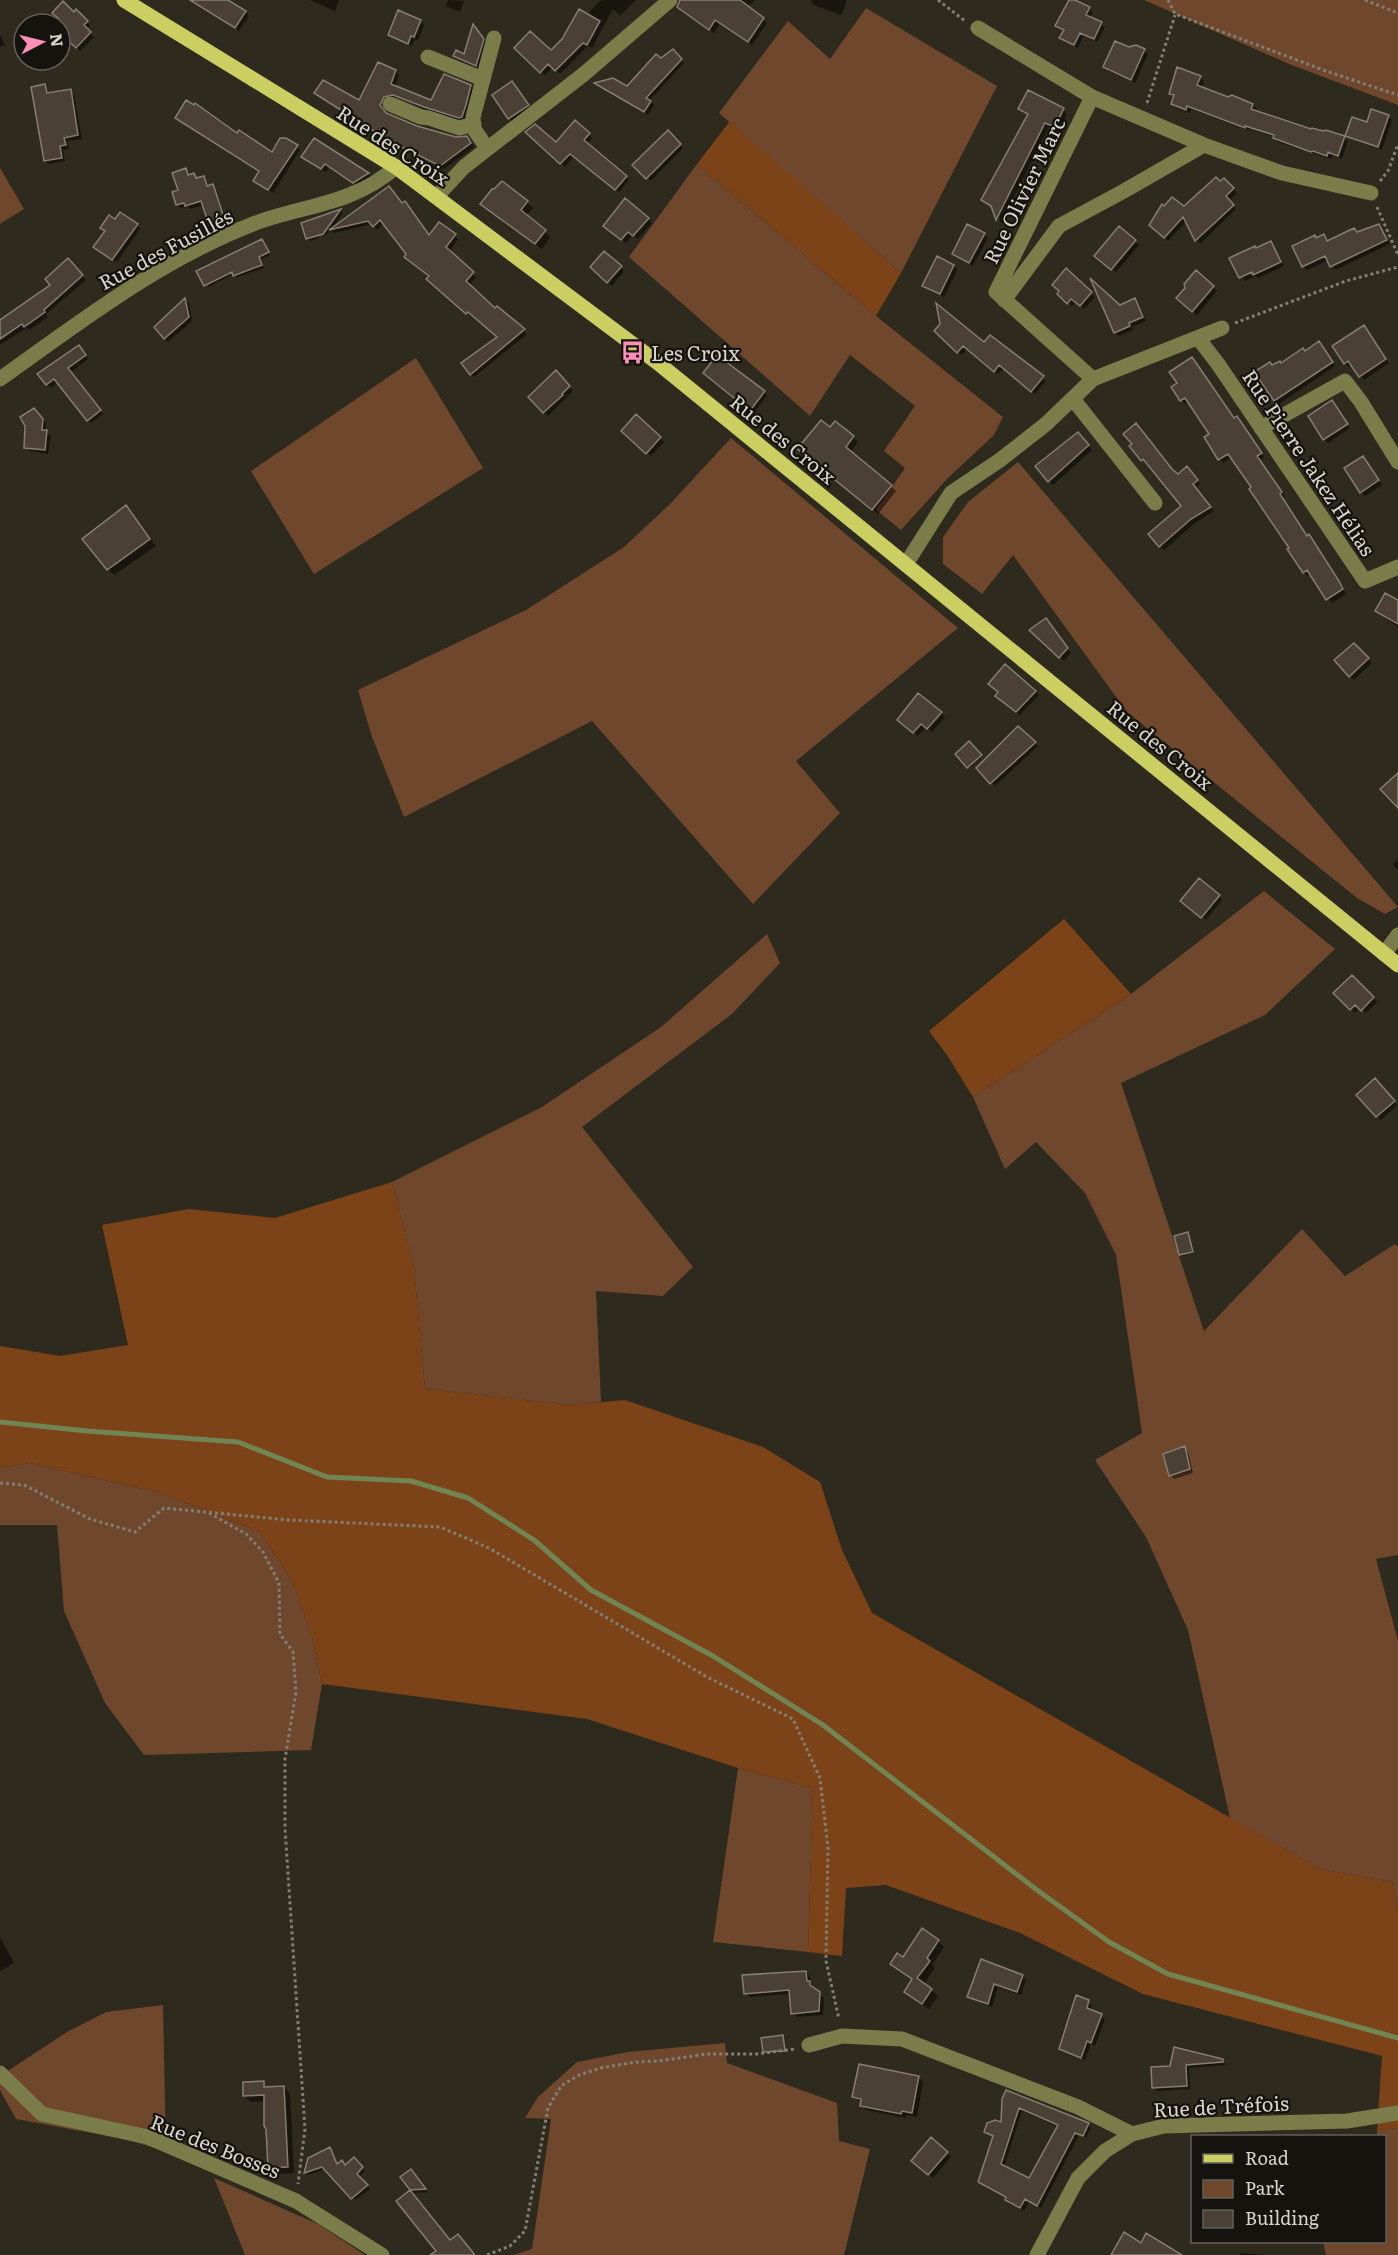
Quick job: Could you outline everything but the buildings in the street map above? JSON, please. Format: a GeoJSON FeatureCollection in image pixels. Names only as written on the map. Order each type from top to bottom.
{"type":"FeatureCollection","features":[{"type":"Feature","properties":{"kind":"main road","name":"Rue des Croix"},"geometry":{"type":"LineString","coordinates":[[124,0],[396,167],[658,363],[1398,965]]}},
{"type":"Feature","properties":{"kind":"street"},"geometry":{"type":"LineString","coordinates":[[437,196],[464,166],[584,74],[670,0]]}},
{"type":"Feature","properties":{"kind":"street"},"geometry":{"type":"LineString","coordinates":[[978,28],[1092,97],[1204,145],[1282,173],[1371,193]]}},
{"type":"Feature","properties":{"kind":"street"},"geometry":{"type":"LineString","coordinates":[[487,148],[474,129],[473,117],[494,38]]}},
{"type":"Feature","properties":{"kind":"street"},"geometry":{"type":"LineString","coordinates":[[428,57],[483,80]]}},
{"type":"Feature","properties":{"kind":"street","name":"Rue Olivier Marc"},"geometry":{"type":"LineString","coordinates":[[1000,296],[1036,212],[1092,97]]}},
{"type":"Feature","properties":{"kind":"street"},"geometry":{"type":"LineString","coordinates":[[390,104],[421,117],[459,128],[474,124]]}},
{"type":"Feature","properties":{"kind":"street","name":"Rue Olivier Marc"},"geometry":{"type":"LineString","coordinates":[[1000,296],[1059,226],[1124,192],[1204,145]]}},
{"type":"Feature","properties":{"kind":"street","name":"Rue des Fusillés"},"geometry":{"type":"LineString","coordinates":[[0,379],[102,306],[187,256],[254,224],[332,203],[379,182],[396,167]]}},
{"type":"Feature","properties":{"kind":"street"},"geometry":{"type":"LineString","coordinates":[[1036,212],[1059,226]]}},
{"type":"Feature","properties":{"kind":"street"},"geometry":{"type":"LineString","coordinates":[[1000,296],[1093,380]]}},
{"type":"Feature","properties":{"kind":"street"},"geometry":{"type":"LineString","coordinates":[[906,564],[951,493],[1046,424],[1093,380],[1222,328]]}},
{"type":"Feature","properties":{"kind":"street","name":"Rue Pierre Jakez Hélias"},"geometry":{"type":"LineString","coordinates":[[1198,338],[1365,580],[1398,567]]}},
{"type":"Feature","properties":{"kind":"street"},"geometry":{"type":"LineString","coordinates":[[1261,428],[1345,381],[1361,402],[1398,462]]}},
{"type":"Feature","properties":{"kind":"street"},"geometry":{"type":"LineString","coordinates":[[1073,399],[1155,503]]}},
{"type":"Feature","properties":{"kind":"street"},"geometry":{"type":"LineString","coordinates":[[1384,954],[1398,935]]}},
{"type":"Feature","properties":{"kind":"street"},"geometry":{"type":"LineString","coordinates":[[809,2045],[842,2036],[902,2039],[1078,2107],[1132,2134]]}},
{"type":"Feature","properties":{"kind":"street","name":"Rue des Bosses"},"geometry":{"type":"LineString","coordinates":[[0,2073],[42,2115],[148,2137],[296,2201],[381,2255]]}},
{"type":"Feature","properties":{"kind":"street","name":"Rue de Tréfois"},"geometry":{"type":"LineString","coordinates":[[1037,2255],[1078,2178],[1105,2151],[1132,2134],[1164,2126],[1347,2121],[1398,2113]]}},
{"type":"Feature","properties":{"kind":"path"},"geometry":{"type":"LineString","coordinates":[[938,0],[957,16],[978,28]]}},
{"type":"Feature","properties":{"kind":"path"},"geometry":{"type":"LineString","coordinates":[[1168,0],[1175,14],[1315,67],[1398,95]]}},
{"type":"Feature","properties":{"kind":"path"},"geometry":{"type":"LineString","coordinates":[[1365,0],[1398,13]]}},
{"type":"Feature","properties":{"kind":"path"},"geometry":{"type":"LineString","coordinates":[[1142,118],[1175,14]]}},
{"type":"Feature","properties":{"kind":"path"},"geometry":{"type":"LineString","coordinates":[[1398,144],[1388,171],[1371,193],[1398,255]]}},
{"type":"Feature","properties":{"kind":"path"},"geometry":{"type":"LineString","coordinates":[[1222,328],[1346,281],[1398,267]]}},
{"type":"Feature","properties":{"kind":"path"},"geometry":{"type":"LineString","coordinates":[[0,1483],[24,1485],[90,1519],[135,1532],[164,1508],[289,1520],[440,1527],[489,1548],[707,1677],[793,1719],[820,1778],[828,1848],[826,1961],[842,2036]]}},
{"type":"Feature","properties":{"kind":"path"},"geometry":{"type":"LineString","coordinates":[[208,1512],[246,1534],[264,1552],[279,1583],[280,1634],[293,1652],[296,1692],[285,1759],[285,1828],[305,2129],[296,2201]]}},
{"type":"Feature","properties":{"kind":"path"},"geometry":{"type":"LineString","coordinates":[[487,2255],[510,2246],[525,2231],[548,2108],[561,2086],[579,2075],[624,2064],[706,2054],[785,2052],[809,2045]]}},
{"type":"Feature","properties":{"kind":"green space"},"geometry":{"type":"Polygon","coordinates":[[[1144,0],[1398,0],[1398,105],[1289,64],[1144,0]]]}},
{"type":"Feature","properties":{"kind":"green space"},"geometry":{"type":"Polygon","coordinates":[[[866,8],[997,86],[901,273],[719,113],[788,21],[830,59],[866,8]]]}},
{"type":"Feature","properties":{"kind":"green space"},"geometry":{"type":"Polygon","coordinates":[[[697,164],[876,316],[1003,417],[994,435],[948,478],[901,530],[876,510],[905,468],[884,451],[915,406],[850,355],[810,416],[629,257],[697,164]]]}},
{"type":"Feature","properties":{"kind":"green space"},"geometry":{"type":"Polygon","coordinates":[[[0,168],[24,209],[0,224],[0,168]]]}},
{"type":"Feature","properties":{"kind":"green space"},"geometry":{"type":"Polygon","coordinates":[[[416,358],[483,468],[314,574],[251,471],[416,358]]]}},
{"type":"Feature","properties":{"kind":"green space"},"geometry":{"type":"Polygon","coordinates":[[[731,438],[958,628],[796,761],[840,813],[753,904],[592,721],[404,817],[372,737],[358,690],[526,610],[624,547],[670,504],[731,438]]]}},
{"type":"Feature","properties":{"kind":"green space"},"geometry":{"type":"Polygon","coordinates":[[[1018,462],[1398,907],[1385,914],[1357,898],[1127,712],[1013,555],[982,594],[943,564],[943,537],[968,502],[1018,462]]]}},
{"type":"Feature","properties":{"kind":"green space"},"geometry":{"type":"Polygon","coordinates":[[[1264,891],[1335,949],[1265,1015],[1121,1083],[1204,1331],[1302,1229],[1345,1276],[1395,1244],[1398,1247],[1398,1555],[1376,1559],[1398,1641],[1398,1912],[1392,1882],[1320,1869],[1230,1818],[1188,1630],[1146,1537],[1095,1460],[1142,1433],[1116,1255],[1085,1193],[1036,1142],[1005,1169],[973,1097],[1131,994],[1264,891]]]}},
{"type":"Feature","properties":{"kind":"green space"},"geometry":{"type":"Polygon","coordinates":[[[767,934],[780,963],[732,1014],[582,1127],[693,1267],[663,1296],[596,1291],[601,1402],[571,1405],[425,1389],[414,1268],[392,1182],[542,1107],[661,1027],[767,934]]]}},
{"type":"Feature","properties":{"kind":"green space"},"geometry":{"type":"Polygon","coordinates":[[[30,1463],[161,1493],[260,1532],[293,1582],[312,1637],[322,1684],[311,1750],[144,1755],[105,1703],[64,1611],[57,1525],[0,1525],[0,1468],[30,1463]]]}},
{"type":"Feature","properties":{"kind":"green space"},"geometry":{"type":"Polygon","coordinates":[[[738,1768],[813,1788],[808,1952],[713,1942],[738,1768]]]}},
{"type":"Feature","properties":{"kind":"green space"},"geometry":{"type":"Polygon","coordinates":[[[163,2005],[166,2151],[124,2139],[16,2119],[0,2090],[0,2076],[67,2032],[106,2012],[163,2005]]]}},
{"type":"Feature","properties":{"kind":"green space"},"geometry":{"type":"Polygon","coordinates":[[[725,2043],[727,2063],[837,2103],[839,2141],[870,2149],[844,2255],[513,2255],[532,2249],[551,2119],[525,2118],[538,2097],[577,2062],[628,2052],[725,2043]]]}},
{"type":"Feature","properties":{"kind":"green space"},"geometry":{"type":"Polygon","coordinates":[[[1398,2128],[1398,2255],[1326,2255],[1323,2243],[1386,2243],[1386,2135],[1377,2135],[1377,2130],[1398,2128]]]}},
{"type":"Feature","properties":{"kind":"green space"},"geometry":{"type":"Polygon","coordinates":[[[214,2178],[318,2224],[365,2255],[245,2255],[214,2178]]]}},
{"type":"Feature","properties":{"kind":"shaded area"},"geometry":{"type":"Polygon","coordinates":[[[730,121],[901,273],[876,316],[697,164],[730,121]]]}},
{"type":"Feature","properties":{"kind":"shaded area"},"geometry":{"type":"Polygon","coordinates":[[[1064,919],[1131,994],[973,1097],[929,1031],[1064,919]]]}},
{"type":"Feature","properties":{"kind":"shaded area"},"geometry":{"type":"Polygon","coordinates":[[[392,1182],[414,1268],[425,1389],[571,1405],[625,1400],[763,1447],[820,1482],[842,1550],[872,1613],[1320,1869],[1392,1882],[1398,1912],[1398,2128],[1377,2130],[1382,2056],[1143,1994],[1020,1933],[886,1885],[846,1888],[842,1956],[808,1952],[813,1788],[738,1768],[587,1719],[322,1684],[312,1637],[293,1582],[260,1532],[161,1493],[30,1463],[0,1468],[0,1346],[60,1356],[128,1345],[102,1225],[189,1209],[275,1218],[392,1182]]]}},
{"type":"Feature","properties":{"kind":"waterway"},"geometry":{"type":"LineString","coordinates":[[0,1422],[238,1442],[327,1477],[411,1481],[468,1498],[534,1540],[591,1590],[713,1656],[823,1725],[1037,1890],[1109,1942],[1168,1974],[1398,2038]]}},
{"type":"Feature","properties":{"kind":"place","name":"Les Croix"},"geometry":{"type":"Point","coordinates":[633,352]}}]}
